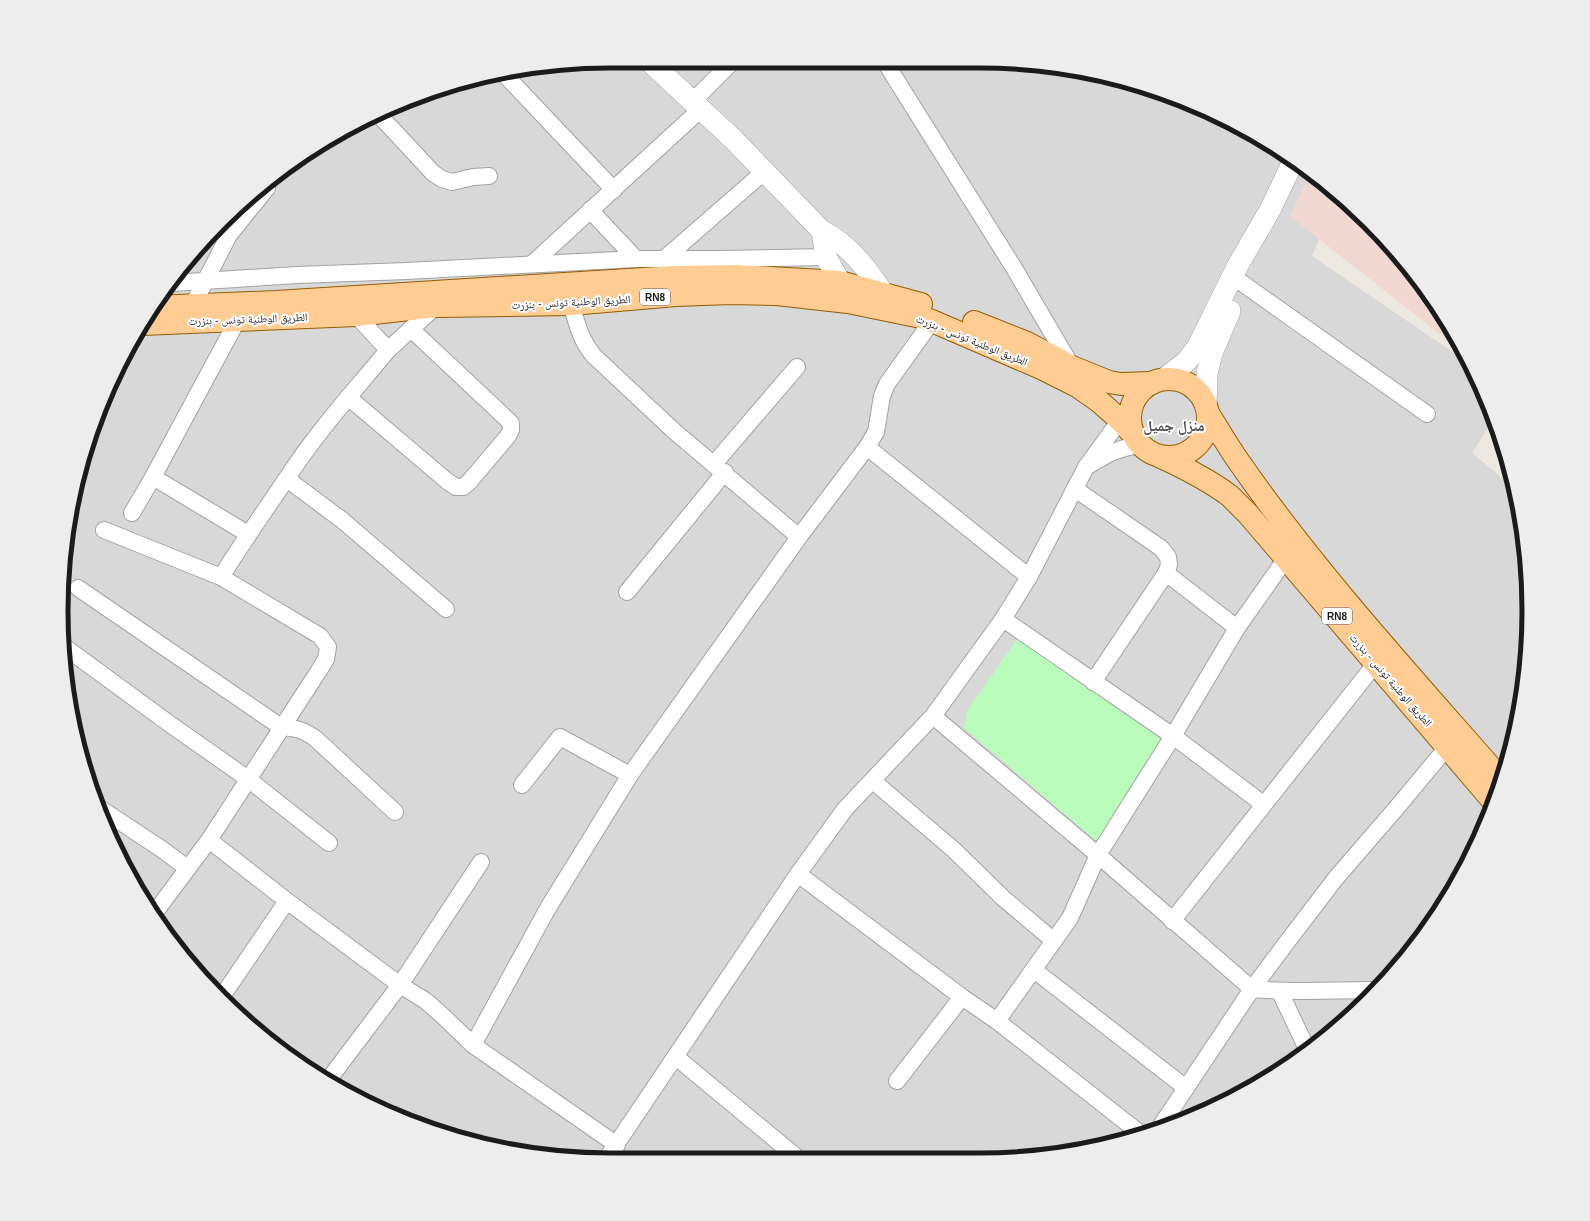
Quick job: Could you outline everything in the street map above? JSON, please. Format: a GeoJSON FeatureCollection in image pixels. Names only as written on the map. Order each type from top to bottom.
{"type":"FeatureCollection","features":[{"type":"Feature","properties":{"kind":"main road","name":"الطريق الوطنية تونس - بنزرت"},"geometry":{"type":"LineString","coordinates":[[150,324],[238,319],[303,308],[676,277],[736,276],[840,282],[947,312],[1027,343],[1072,367],[1109,382],[1121,384],[1158,381]]}},
{"type":"Feature","properties":{"kind":"main road","name":"الطريق الوطنية تونس - بنزرت"},"geometry":{"type":"LineString","coordinates":[[161,307],[193,305],[303,308],[356,314],[436,306],[572,304],[676,295],[731,293],[777,294],[852,303],[921,317],[1041,368],[1077,386],[1100,402],[1131,433]]}},
{"type":"Feature","properties":{"kind":"main road","name":"RN8"},"geometry":{"type":"LineString","coordinates":[[1158,381],[1177,380],[1190,385],[1200,394],[1207,410]]}},
{"type":"Feature","properties":{"kind":"main road"},"geometry":{"type":"LineString","coordinates":[[1131,433],[1130,412],[1134,401],[1141,390],[1158,381]]}},
{"type":"Feature","properties":{"kind":"main road","name":"الطريق الوطنية تونس - بنزرت"},"geometry":{"type":"LineString","coordinates":[[1207,410],[1239,462],[1356,613],[1497,774]]}},
{"type":"Feature","properties":{"kind":"main road"},"geometry":{"type":"LineString","coordinates":[[1159,456],[1172,457],[1184,454],[1195,448],[1203,438],[1207,426],[1207,410]]}},
{"type":"Feature","properties":{"kind":"main road","name":"RN8"},"geometry":{"type":"LineString","coordinates":[[1131,433],[1149,452],[1159,456]]}},
{"type":"Feature","properties":{"kind":"main road","name":"الطريق الوطنية تونس - بنزرت"},"geometry":{"type":"LineString","coordinates":[[1159,456],[1176,464],[1230,497],[1248,514],[1287,557],[1489,796]]}},
{"type":"Feature","properties":{"kind":"street"},"geometry":{"type":"LineString","coordinates":[[657,68],[765,171],[822,231],[839,241],[860,261],[896,312]]}},
{"type":"Feature","properties":{"kind":"street"},"geometry":{"type":"LineString","coordinates":[[534,263],[590,210],[614,190],[697,105],[727,68]]}},
{"type":"Feature","properties":{"kind":"street"},"geometry":{"type":"LineString","coordinates":[[889,68],[1014,268],[1072,367]]}},
{"type":"Feature","properties":{"kind":"street"},"geometry":{"type":"LineString","coordinates":[[508,78],[614,190]]}},
{"type":"Feature","properties":{"kind":"street"},"geometry":{"type":"LineString","coordinates":[[382,119],[433,173],[442,179],[452,182],[473,177],[489,176]]}},
{"type":"Feature","properties":{"kind":"street"},"geometry":{"type":"LineString","coordinates":[[1158,381],[1187,361],[1198,346],[1238,265],[1270,210],[1291,166]]}},
{"type":"Feature","properties":{"kind":"street"},"geometry":{"type":"LineString","coordinates":[[664,259],[765,171]]}},
{"type":"Feature","properties":{"kind":"street"},"geometry":{"type":"LineString","coordinates":[[590,210],[636,258]]}},
{"type":"Feature","properties":{"kind":"street"},"geometry":{"type":"LineString","coordinates":[[1207,410],[1208,374],[1212,353],[1249,268],[1270,210]]}},
{"type":"Feature","properties":{"kind":"street"},"geometry":{"type":"LineString","coordinates":[[193,305],[223,232],[236,219]]}},
{"type":"Feature","properties":{"kind":"street"},"geometry":{"type":"LineString","coordinates":[[822,231],[826,257],[852,303]]}},
{"type":"Feature","properties":{"kind":"street"},"geometry":{"type":"LineString","coordinates":[[178,283],[636,258],[826,257]]}},
{"type":"Feature","properties":{"kind":"street"},"geometry":{"type":"LineString","coordinates":[[1242,283],[1427,414]]}},
{"type":"Feature","properties":{"kind":"street"},"geometry":{"type":"LineString","coordinates":[[572,304],[581,337],[586,347],[674,431],[799,537]]}},
{"type":"Feature","properties":{"kind":"street"},"geometry":{"type":"LineString","coordinates":[[221,577],[248,534],[294,468],[348,397],[388,350],[436,306]]}},
{"type":"Feature","properties":{"kind":"street"},"geometry":{"type":"LineString","coordinates":[[356,314],[388,350]]}},
{"type":"Feature","properties":{"kind":"street"},"geometry":{"type":"LineString","coordinates":[[132,513],[238,319]]}},
{"type":"Feature","properties":{"kind":"street"},"geometry":{"type":"LineString","coordinates":[[473,1045],[548,908],[630,775],[799,537],[867,447],[876,432],[882,396],[887,384],[932,321]]}},
{"type":"Feature","properties":{"kind":"street"},"geometry":{"type":"LineString","coordinates":[[348,397],[447,481],[456,487],[463,487],[468,482],[508,436],[511,430],[511,424],[411,329]]}},
{"type":"Feature","properties":{"kind":"street"},"geometry":{"type":"LineString","coordinates":[[627,592],[719,468],[797,367]]}},
{"type":"Feature","properties":{"kind":"street"},"geometry":{"type":"LineString","coordinates":[[1086,466],[1125,447],[1131,433]]}},
{"type":"Feature","properties":{"kind":"street"},"geometry":{"type":"LineString","coordinates":[[209,840],[287,901],[400,985],[426,1001],[473,1045],[613,1150],[798,874],[845,809],[933,716],[1003,618],[1029,577],[1086,466],[1131,433]]}},
{"type":"Feature","properties":{"kind":"street"},"geometry":{"type":"LineString","coordinates":[[867,447],[1029,577]]}},
{"type":"Feature","properties":{"kind":"street"},"geometry":{"type":"LineString","coordinates":[[153,477],[248,534]]}},
{"type":"Feature","properties":{"kind":"street"},"geometry":{"type":"LineString","coordinates":[[287,479],[342,520],[446,609]]}},
{"type":"Feature","properties":{"kind":"street"},"geometry":{"type":"LineString","coordinates":[[1075,489],[1161,548],[1168,558],[1169,565],[1166,573],[1093,682]]}},
{"type":"Feature","properties":{"kind":"street"},"geometry":{"type":"LineString","coordinates":[[104,530],[221,577],[320,636],[328,647],[326,659],[209,840],[157,909]]}},
{"type":"Feature","properties":{"kind":"street"},"geometry":{"type":"LineString","coordinates":[[997,1021],[1070,918],[1098,855],[1173,736],[1237,628],[1287,557]]}},
{"type":"Feature","properties":{"kind":"street"},"geometry":{"type":"LineString","coordinates":[[1166,573],[1237,628]]}},
{"type":"Feature","properties":{"kind":"street"},"geometry":{"type":"LineString","coordinates":[[78,588],[282,727],[297,728],[316,739],[396,812]]}},
{"type":"Feature","properties":{"kind":"street"},"geometry":{"type":"LineString","coordinates":[[1003,618],[1093,682],[1173,736],[1264,804]]}},
{"type":"Feature","properties":{"kind":"street"},"geometry":{"type":"LineString","coordinates":[[70,651],[248,779],[330,842]]}},
{"type":"Feature","properties":{"kind":"street"},"geometry":{"type":"LineString","coordinates":[[1172,921],[1376,663]]}},
{"type":"Feature","properties":{"kind":"street"},"geometry":{"type":"LineString","coordinates":[[933,716],[1098,855],[1172,921],[1252,989],[1280,992],[1313,990],[1367,990]]}},
{"type":"Feature","properties":{"kind":"street"},"geometry":{"type":"LineString","coordinates":[[522,785],[560,737],[630,775]]}},
{"type":"Feature","properties":{"kind":"street"},"geometry":{"type":"LineString","coordinates":[[1165,1120],[1252,989],[1336,878],[1448,746]]}},
{"type":"Feature","properties":{"kind":"street"},"geometry":{"type":"LineString","coordinates":[[873,781],[954,850],[1003,898],[1054,941]]}},
{"type":"Feature","properties":{"kind":"street"},"geometry":{"type":"LineString","coordinates":[[107,813],[163,850],[187,868]]}},
{"type":"Feature","properties":{"kind":"street"},"geometry":{"type":"LineString","coordinates":[[332,1076],[400,985],[481,862]]}},
{"type":"Feature","properties":{"kind":"street"},"geometry":{"type":"LineString","coordinates":[[798,874],[962,997],[997,1021],[1136,1130]]}},
{"type":"Feature","properties":{"kind":"street"},"geometry":{"type":"LineString","coordinates":[[225,992],[287,901]]}},
{"type":"Feature","properties":{"kind":"street"},"geometry":{"type":"LineString","coordinates":[[1034,970],[1186,1088]]}},
{"type":"Feature","properties":{"kind":"street"},"geometry":{"type":"LineString","coordinates":[[1280,992],[1305,1045]]}},
{"type":"Feature","properties":{"kind":"street"},"geometry":{"type":"LineString","coordinates":[[897,1081],[962,997]]}},
{"type":"Feature","properties":{"kind":"street"},"geometry":{"type":"LineString","coordinates":[[676,1057],[792,1153]]}},
{"type":"Feature","properties":{"kind":"shaded area"},"geometry":{"type":"Polygon","coordinates":[[[610,68],[1015,69],[1085,78],[1120,86],[1187,109],[1251,141],[1281,159],[1310,180],[1335,201],[1312,256],[1458,355],[1481,403],[1489,426],[1472,453],[1507,482],[1512,505],[1521,575],[1521,646],[1512,716],[1504,751],[1481,818],[1449,882],[1431,912],[1410,941],[1363,994],[1310,1041],[1281,1062],[1251,1080],[1187,1112],[1120,1135],[1085,1143],[1015,1152],[980,1153],[575,1152],[505,1143],[470,1135],[403,1112],[339,1080],[309,1062],[280,1041],[227,994],[180,941],[159,912],[141,882],[109,818],[86,751],[78,716],[69,646],[68,610],[69,575],[78,505],[86,470],[109,403],[141,339],[159,309],[180,280],[227,227],[280,180],[309,159],[339,141],[403,109],[470,86],[505,78],[575,69],[610,68]]]}},
{"type":"Feature","properties":{"kind":"shaded area"},"geometry":{"type":"Polygon","coordinates":[[[1308,178],[1363,227],[1387,253],[1410,280],[1431,309],[1451,343],[1290,216],[1308,178]]]}},
{"type":"Feature","properties":{"kind":"green space"},"geometry":{"type":"Polygon","coordinates":[[[1022,632],[1166,740],[1103,840],[1095,840],[964,728],[967,711],[1022,632]]]}},
{"type":"Feature","properties":{"kind":"district","name":"منزل جميل"},"geometry":{"type":"Point","coordinates":[1174,425]}}]}
